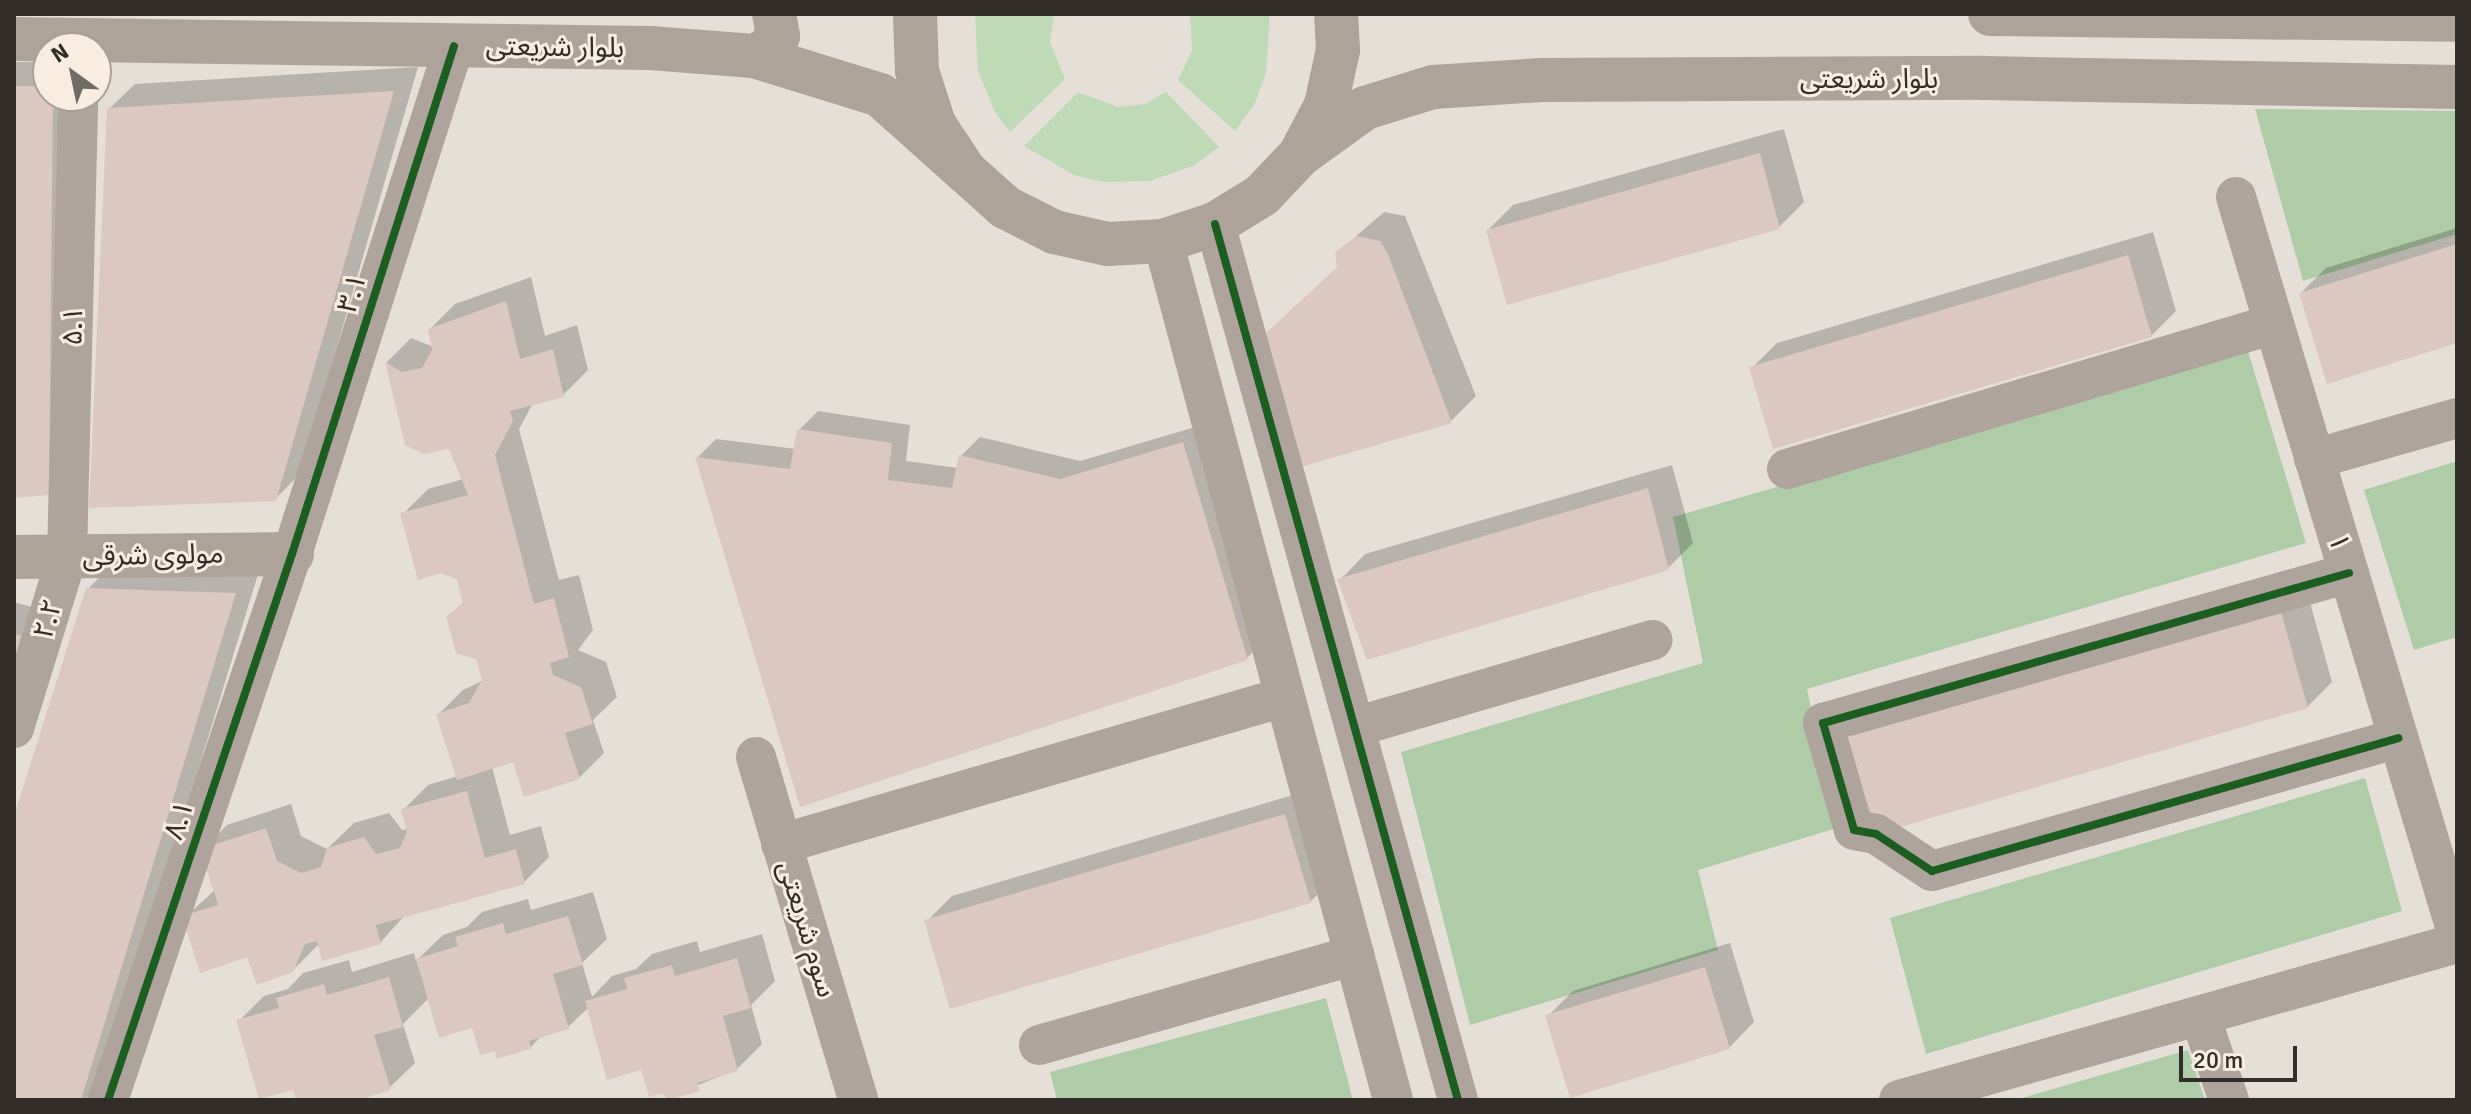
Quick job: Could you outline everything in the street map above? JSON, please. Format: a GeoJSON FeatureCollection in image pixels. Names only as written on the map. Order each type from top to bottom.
{"type":"FeatureCollection","features":[{"type":"Feature","properties":{"kind":"main road"},"geometry":{"type":"LineString","coordinates":[[754,56],[778,36],[774,14]]}},
{"type":"Feature","properties":{"kind":"main road"},"geometry":{"type":"LineString","coordinates":[[915,14],[921,84],[934,124],[965,171],[1005,207],[1054,232],[1108,244],[1163,241],[1215,224],[1262,195],[1300,155],[1326,105],[1338,50],[1336,14]]}},
{"type":"Feature","properties":{"kind":"main road"},"geometry":{"type":"LineString","coordinates":[[1990,14],[2457,20]]}},
{"type":"Feature","properties":{"kind":"main road","name":"بلوار شریعتی"},"geometry":{"type":"LineString","coordinates":[[112,44],[650,48],[754,56],[880,95],[965,171]]}},
{"type":"Feature","properties":{"kind":"main road","name":"بلوار شریعتی"},"geometry":{"type":"LineString","coordinates":[[1300,155],[1365,108],[1433,87],[1542,80],[1984,78],[2457,87]]}},
{"type":"Feature","properties":{"kind":"main road","name":"مولوی شرقی"},"geometry":{"type":"LineString","coordinates":[[14,557],[292,554]]}},
{"type":"Feature","properties":{"kind":"street","name":"۳.۱"},"geometry":{"type":"LineString","coordinates":[[292,554],[454,46]]}},
{"type":"Feature","properties":{"kind":"street","name":"۵.۱"},"geometry":{"type":"LineString","coordinates":[[67,557],[78,112]]}},
{"type":"Feature","properties":{"kind":"street","name":"۱"},"geometry":{"type":"LineString","coordinates":[[2236,197],[2457,933]]}},
{"type":"Feature","properties":{"kind":"street"},"geometry":{"type":"LineString","coordinates":[[1215,224],[1458,1100]]}},
{"type":"Feature","properties":{"kind":"street"},"geometry":{"type":"LineString","coordinates":[[1163,241],[1393,1100]]}},
{"type":"Feature","properties":{"kind":"street"},"geometry":{"type":"LineString","coordinates":[[1787,469],[2274,324]]}},
{"type":"Feature","properties":{"kind":"street"},"geometry":{"type":"LineString","coordinates":[[2314,459],[2457,418]]}},
{"type":"Feature","properties":{"kind":"street","name":"۸.۱"},"geometry":{"type":"LineString","coordinates":[[108,1100],[292,554]]}},
{"type":"Feature","properties":{"kind":"street","name":"۲.۲"},"geometry":{"type":"LineString","coordinates":[[14,728],[67,557]]}},
{"type":"Feature","properties":{"kind":"street"},"geometry":{"type":"LineString","coordinates":[[2349,573],[1823,723],[1854,830],[1876,834],[1932,871],[2398,738]]}},
{"type":"Feature","properties":{"kind":"street"},"geometry":{"type":"LineString","coordinates":[[1355,727],[1653,640]]}},
{"type":"Feature","properties":{"kind":"street"},"geometry":{"type":"LineString","coordinates":[[781,844],[1284,697]]}},
{"type":"Feature","properties":{"kind":"street","name":"سوم شریعتی"},"geometry":{"type":"LineString","coordinates":[[756,757],[858,1100]]}},
{"type":"Feature","properties":{"kind":"street"},"geometry":{"type":"LineString","coordinates":[[1899,1100],[2457,943]]}},
{"type":"Feature","properties":{"kind":"street"},"geometry":{"type":"LineString","coordinates":[[1039,1045],[1354,955]]}},
{"type":"Feature","properties":{"kind":"street"},"geometry":{"type":"LineString","coordinates":[[2200,1016],[2229,1100]]}},
{"type":"Feature","properties":{"kind":"green space"},"geometry":{"type":"Polygon","coordinates":[[[975,14],[1054,14],[1050,42],[1065,79],[1010,132],[995,112],[978,71],[975,14]]]}},
{"type":"Feature","properties":{"kind":"green space"},"geometry":{"type":"Polygon","coordinates":[[[1190,14],[1270,14],[1266,74],[1255,103],[1235,131],[1178,80],[1192,50],[1190,14]]]}},
{"type":"Feature","properties":{"kind":"green space"},"geometry":{"type":"Polygon","coordinates":[[[1078,92],[1118,107],[1145,104],[1166,92],[1219,147],[1193,166],[1150,181],[1105,182],[1076,176],[1024,146],[1078,92]]]}},
{"type":"Feature","properties":{"kind":"green space"},"geometry":{"type":"Polygon","coordinates":[[[2255,109],[2457,111],[2457,234],[2303,281],[2255,109]]]}},
{"type":"Feature","properties":{"kind":"green space"},"geometry":{"type":"Polygon","coordinates":[[[2248,351],[2306,543],[1807,689],[1837,828],[1698,870],[1718,950],[1470,1025],[1401,752],[1703,663],[1673,517],[2248,351]]]}},
{"type":"Feature","properties":{"kind":"green space"},"geometry":{"type":"Polygon","coordinates":[[[2457,461],[2457,637],[2414,650],[2364,490],[2457,461]]]}},
{"type":"Feature","properties":{"kind":"green space"},"geometry":{"type":"Polygon","coordinates":[[[2365,778],[2402,911],[1926,1054],[1890,918],[2365,778]]]}},
{"type":"Feature","properties":{"kind":"green space"},"geometry":{"type":"Polygon","coordinates":[[[1326,998],[1353,1100],[1057,1100],[1050,1072],[1326,998]]]}},
{"type":"Feature","properties":{"kind":"green space"},"geometry":{"type":"Polygon","coordinates":[[[2188,1050],[2205,1100],[2015,1100],[2188,1050]]]}},
{"type":"Feature","properties":{"kind":"building"},"geometry":{"type":"Polygon","coordinates":[[[14,86],[32,86],[32,112],[53,112],[49,495],[14,498],[14,86]]]}},
{"type":"Feature","properties":{"kind":"building"},"geometry":{"type":"Polygon","coordinates":[[[394,91],[276,501],[89,508],[107,112],[112,112],[112,108],[394,91]]]}},
{"type":"Feature","properties":{"kind":"building"},"geometry":{"type":"Polygon","coordinates":[[[1760,153],[1780,229],[1507,305],[1486,230],[1760,153]]]}},
{"type":"Feature","properties":{"kind":"building"},"geometry":{"type":"Polygon","coordinates":[[[1357,236],[1380,241],[1388,254],[1452,423],[1284,472],[1250,348],[1337,267],[1335,252],[1357,236]]]}},
{"type":"Feature","properties":{"kind":"building"},"geometry":{"type":"Polygon","coordinates":[[[2457,244],[2457,343],[2327,384],[2299,293],[2457,244]]]}},
{"type":"Feature","properties":{"kind":"building"},"geometry":{"type":"Polygon","coordinates":[[[2128,255],[2152,337],[1773,449],[1749,367],[2128,255]]]}},
{"type":"Feature","properties":{"kind":"building"},"geometry":{"type":"Polygon","coordinates":[[[506,301],[520,359],[553,349],[564,397],[510,411],[513,421],[495,455],[534,604],[554,598],[569,657],[550,663],[553,675],[581,687],[593,724],[565,733],[580,779],[524,797],[513,762],[457,780],[436,714],[469,703],[482,680],[476,659],[456,653],[446,616],[463,604],[457,580],[441,573],[418,580],[400,513],[468,495],[449,449],[423,454],[405,445],[385,362],[402,372],[422,368],[432,350],[428,329],[506,301]]]}},
{"type":"Feature","properties":{"kind":"building"},"geometry":{"type":"Polygon","coordinates":[[[797,429],[892,443],[888,480],[952,488],[959,455],[1060,479],[1183,442],[1248,660],[800,807],[695,457],[790,469],[797,429]]]}},
{"type":"Feature","properties":{"kind":"building"},"geometry":{"type":"Polygon","coordinates":[[[1648,488],[1669,570],[1367,660],[1337,579],[1648,488]]]}},
{"type":"Feature","properties":{"kind":"building"},"geometry":{"type":"Polygon","coordinates":[[[86,588],[236,593],[81,1100],[14,1100],[14,816],[86,588]]]}},
{"type":"Feature","properties":{"kind":"building"},"geometry":{"type":"Polygon","coordinates":[[[2281,612],[2308,708],[1876,834],[1848,737],[2281,612]]]}},
{"type":"Feature","properties":{"kind":"building"},"geometry":{"type":"Polygon","coordinates":[[[14,634],[26,637],[14,673],[14,634]]]}},
{"type":"Feature","properties":{"kind":"building"},"geometry":{"type":"Polygon","coordinates":[[[467,791],[485,858],[516,849],[525,884],[376,925],[381,944],[322,961],[317,941],[305,944],[293,972],[257,985],[247,957],[200,973],[182,916],[218,905],[200,849],[266,828],[277,861],[301,873],[321,867],[327,848],[364,837],[376,854],[400,848],[407,832],[401,809],[467,791]]]}},
{"type":"Feature","properties":{"kind":"building"},"geometry":{"type":"Polygon","coordinates":[[[1285,814],[1311,903],[950,1009],[924,920],[1285,814]]]}},
{"type":"Feature","properties":{"kind":"building"},"geometry":{"type":"Polygon","coordinates":[[[568,916],[583,965],[553,974],[569,1029],[529,1041],[531,1049],[496,1059],[495,1051],[480,1055],[472,1028],[439,1038],[416,959],[458,946],[455,937],[503,923],[506,934],[568,916]]]}},
{"type":"Feature","properties":{"kind":"building"},"geometry":{"type":"Polygon","coordinates":[[[737,958],[751,1008],[723,1016],[738,1071],[697,1083],[700,1091],[669,1100],[663,1093],[649,1097],[641,1070],[607,1080],[585,1001],[627,989],[624,978],[672,965],[675,976],[737,958]]]}},
{"type":"Feature","properties":{"kind":"building"},"geometry":{"type":"Polygon","coordinates":[[[1705,967],[1730,1049],[1570,1098],[1545,1015],[1705,967]]]}},
{"type":"Feature","properties":{"kind":"building"},"geometry":{"type":"Polygon","coordinates":[[[389,977],[403,1027],[374,1035],[391,1090],[358,1100],[296,1100],[293,1090],[259,1099],[236,1020],[279,1008],[276,998],[324,984],[327,995],[389,977]]]}},
{"type":"Feature","properties":{"kind":"cycle path"},"geometry":{"type":"LineString","coordinates":[[108,1100],[292,554],[454,46]]}},
{"type":"Feature","properties":{"kind":"cycle path"},"geometry":{"type":"LineString","coordinates":[[1215,224],[1458,1100]]}},
{"type":"Feature","properties":{"kind":"cycle path"},"geometry":{"type":"LineString","coordinates":[[2349,573],[1823,723],[1854,830],[1876,834],[1932,871],[2398,738]]}}]}
